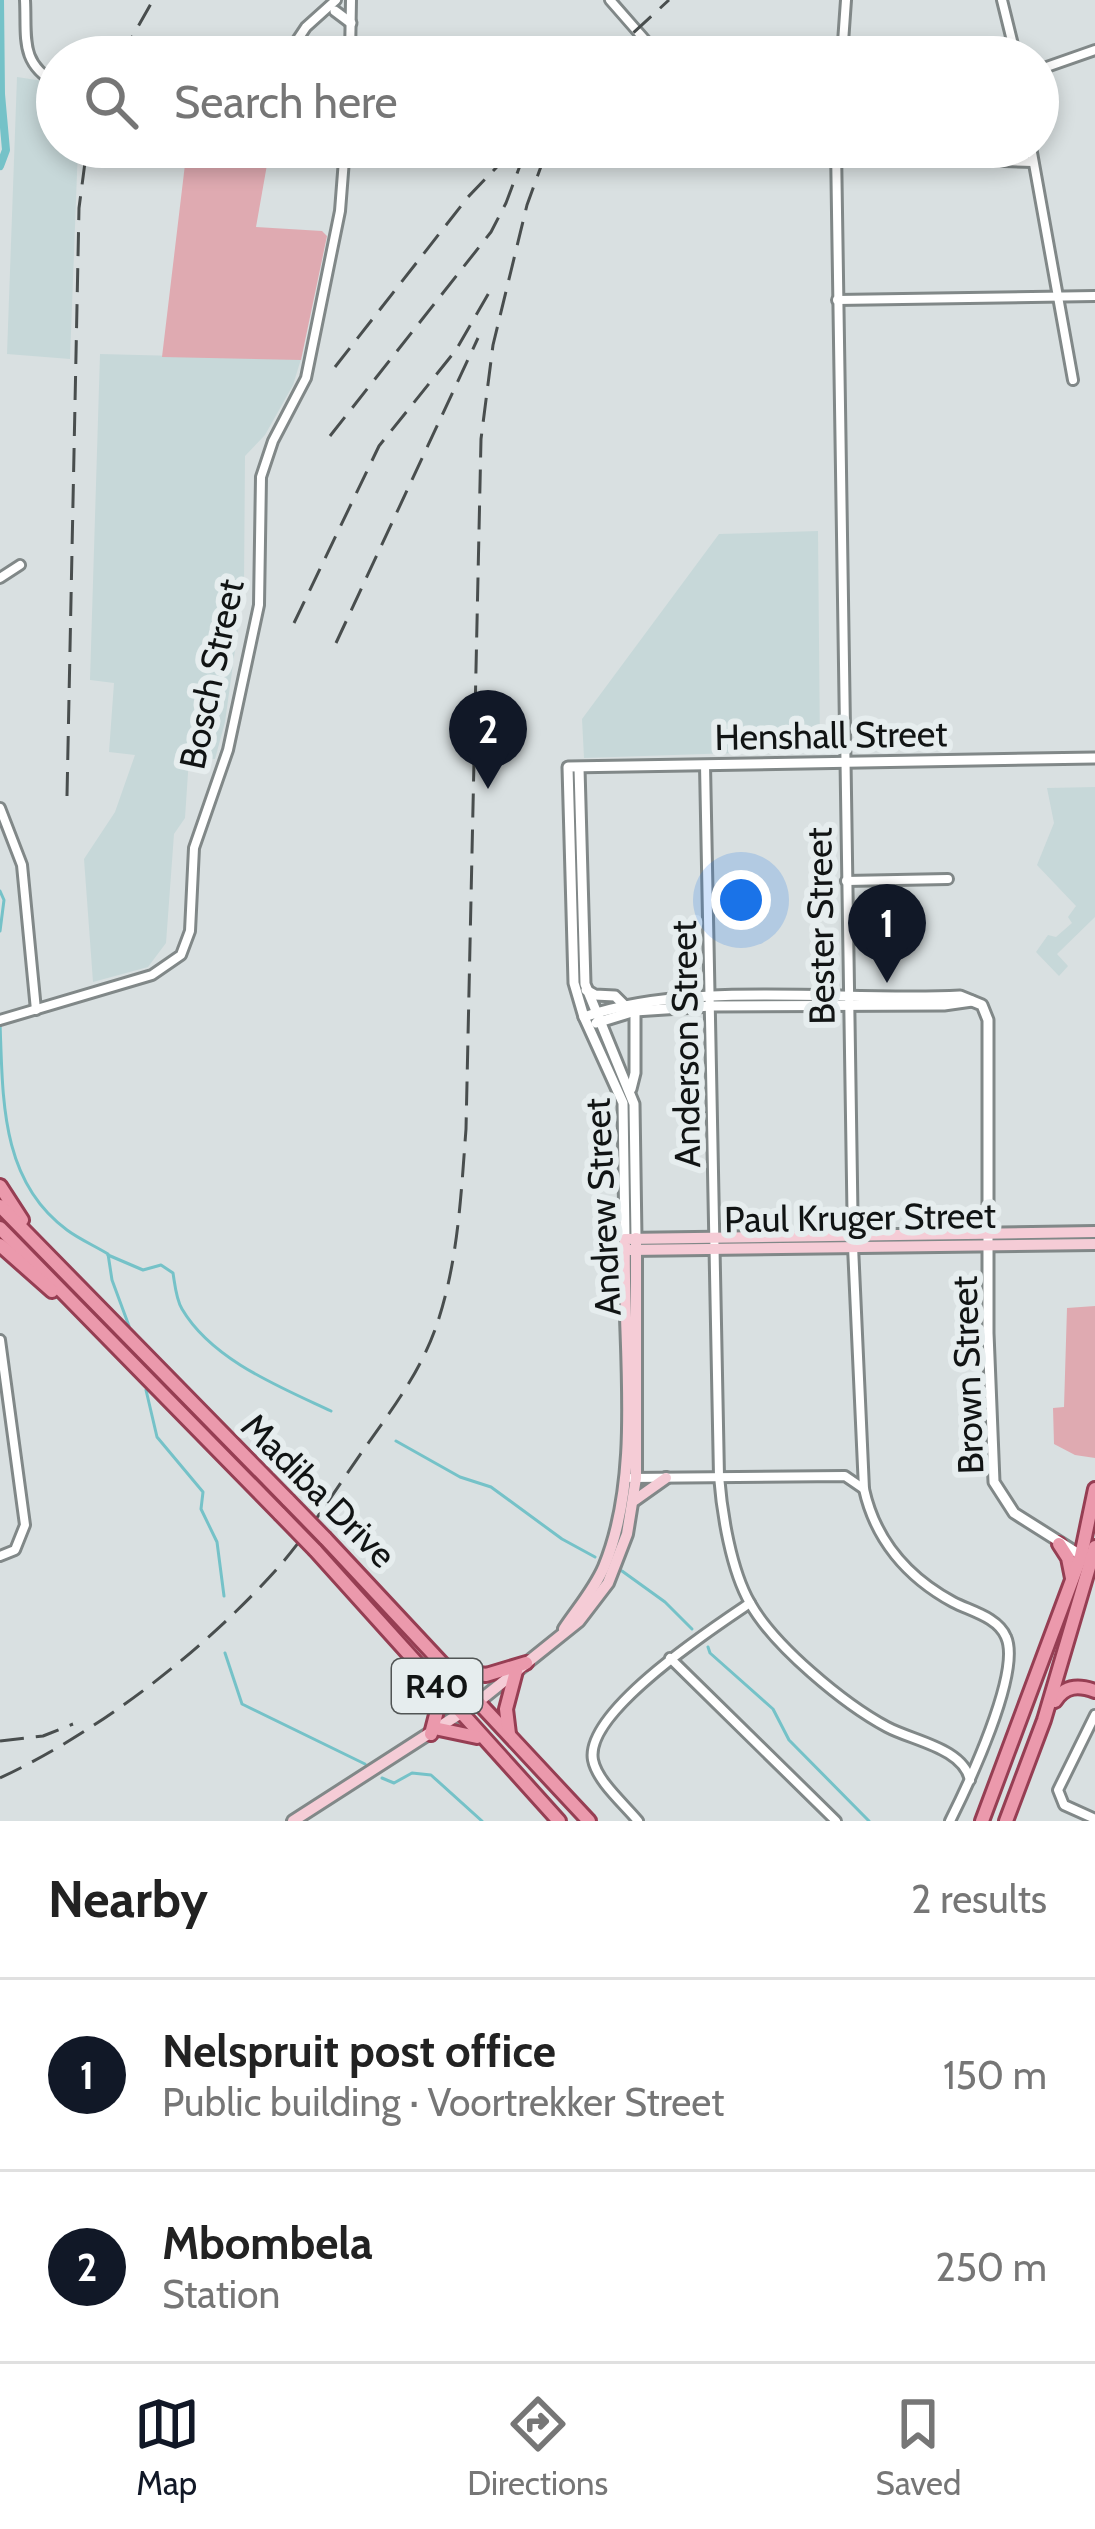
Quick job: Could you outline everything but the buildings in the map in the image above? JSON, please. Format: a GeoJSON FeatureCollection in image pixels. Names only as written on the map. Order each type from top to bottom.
{"type":"FeatureCollection","features":[{"type":"Feature","properties":{"kind":"main road"},"geometry":{"type":"LineString","coordinates":[[0,1186],[43,1249]]}},
{"type":"Feature","properties":{"kind":"main road","name":"Madiba Drive"},"geometry":{"type":"LineString","coordinates":[[0,1206],[288,1500],[460,1714],[559,1821]]}},
{"type":"Feature","properties":{"kind":"main road","name":"Madiba Drive"},"geometry":{"type":"LineString","coordinates":[[0,1228],[280,1514],[320,1544],[447,1669],[589,1821]]}},
{"type":"Feature","properties":{"kind":"main road","name":"Paul Kruger Street"},"geometry":{"type":"LineString","coordinates":[[630,1244],[990,1239],[1095,1232]]}},
{"type":"Feature","properties":{"kind":"main road","name":"Paul Kruger Street"},"geometry":{"type":"LineString","coordinates":[[990,1239],[1095,1244]]}},
{"type":"Feature","properties":{"kind":"main road","name":"Andrew Street"},"geometry":{"type":"LineString","coordinates":[[296,1820],[478,1702],[586,1614],[612,1575],[633,1501],[630,1244]]}},
{"type":"Feature","properties":{"kind":"main road"},"geometry":{"type":"LineString","coordinates":[[0,1245],[115,1348]]}},
{"type":"Feature","properties":{"kind":"main road","name":"Andrew Street"},"geometry":{"type":"LineString","coordinates":[[564,1629],[602,1571],[630,1478]]}},
{"type":"Feature","properties":{"kind":"main road"},"geometry":{"type":"LineString","coordinates":[[633,1501],[666,1478]]}},
{"type":"Feature","properties":{"kind":"main road"},"geometry":{"type":"LineString","coordinates":[[1006,1821],[1045,1720],[1091,1557],[1087,1528],[1095,1489]]}},
{"type":"Feature","properties":{"kind":"main road"},"geometry":{"type":"LineString","coordinates":[[1084,1581],[1058,1544],[1087,1528]]}},
{"type":"Feature","properties":{"kind":"main road"},"geometry":{"type":"LineString","coordinates":[[982,1821],[1084,1581]]}},
{"type":"Feature","properties":{"kind":"main road"},"geometry":{"type":"LineString","coordinates":[[447,1669],[487,1675],[521,1667]]}},
{"type":"Feature","properties":{"kind":"main road"},"geometry":{"type":"LineString","coordinates":[[510,1737],[506,1709],[521,1667]]}},
{"type":"Feature","properties":{"kind":"main road"},"geometry":{"type":"LineString","coordinates":[[433,1682],[438,1707],[435,1732],[484,1739]]}},
{"type":"Feature","properties":{"kind":"main road"},"geometry":{"type":"LineString","coordinates":[[1045,1720],[1067,1689],[1095,1691]]}},
{"type":"Feature","properties":{"kind":"street"},"geometry":{"type":"LineString","coordinates":[[26,0],[30,62],[36,69]]}},
{"type":"Feature","properties":{"kind":"street"},"geometry":{"type":"LineString","coordinates":[[300,36],[320,16],[350,0],[351,36]]}},
{"type":"Feature","properties":{"kind":"street"},"geometry":{"type":"LineString","coordinates":[[610,0],[642,36]]}},
{"type":"Feature","properties":{"kind":"street"},"geometry":{"type":"LineString","coordinates":[[843,36],[846,0]]}},
{"type":"Feature","properties":{"kind":"street"},"geometry":{"type":"LineString","coordinates":[[1002,0],[1011,36]]}},
{"type":"Feature","properties":{"kind":"street"},"geometry":{"type":"LineString","coordinates":[[336,5],[351,23]]}},
{"type":"Feature","properties":{"kind":"street"},"geometry":{"type":"LineString","coordinates":[[1059,63],[1095,50]]}},
{"type":"Feature","properties":{"kind":"street","name":"Bosch Street"},"geometry":{"type":"LineString","coordinates":[[0,1020],[152,975],[173,963],[186,944],[194,848],[228,750],[259,604],[261,477],[273,441],[306,378],[337,226],[343,168]]}},
{"type":"Feature","properties":{"kind":"street","name":"Bester Street"},"geometry":{"type":"LineString","coordinates":[[836,168],[848,1003],[861,1463],[876,1526],[901,1562],[950,1600],[999,1626],[1007,1637],[1004,1682],[985,1744]]}},
{"type":"Feature","properties":{"kind":"street"},"geometry":{"type":"LineString","coordinates":[[1034,168],[1072,380]]}},
{"type":"Feature","properties":{"kind":"street"},"geometry":{"type":"LineString","coordinates":[[837,300],[1095,296]]}},
{"type":"Feature","properties":{"kind":"street"},"geometry":{"type":"LineString","coordinates":[[0,578],[20,565]]}},
{"type":"Feature","properties":{"kind":"street","name":"Henshall Street"},"geometry":{"type":"LineString","coordinates":[[574,768],[1095,758]]}},
{"type":"Feature","properties":{"kind":"street","name":"Anderson Street"},"geometry":{"type":"LineString","coordinates":[[705,765],[719,1476],[726,1529],[750,1603],[820,1681],[884,1725],[960,1760]]}},
{"type":"Feature","properties":{"kind":"street","name":"Andrew Street"},"geometry":{"type":"LineString","coordinates":[[574,768],[586,989],[631,1090],[630,1244]]}},
{"type":"Feature","properties":{"kind":"street","name":"Andrew Street"},"geometry":{"type":"LineString","coordinates":[[574,768],[574,983],[586,1022],[623,1103],[630,1244]]}},
{"type":"Feature","properties":{"kind":"street"},"geometry":{"type":"LineString","coordinates":[[0,808],[22,865],[36,1010]]}},
{"type":"Feature","properties":{"kind":"street"},"geometry":{"type":"LineString","coordinates":[[846,881],[948,879]]}},
{"type":"Feature","properties":{"kind":"street"},"geometry":{"type":"LineString","coordinates":[[586,989],[595,995],[613,995],[624,1005]]}},
{"type":"Feature","properties":{"kind":"street","name":"Brown Street"},"geometry":{"type":"LineString","coordinates":[[848,1003],[960,996],[984,1008],[988,1020],[994,1482],[1014,1513],[1058,1544],[1091,1557]]}},
{"type":"Feature","properties":{"kind":"street"},"geometry":{"type":"LineString","coordinates":[[599,1017],[711,1001]]}},
{"type":"Feature","properties":{"kind":"street"},"geometry":{"type":"LineString","coordinates":[[586,1022],[624,1005],[848,1003]]}},
{"type":"Feature","properties":{"kind":"street"},"geometry":{"type":"LineString","coordinates":[[631,1090],[635,1011]]}},
{"type":"Feature","properties":{"kind":"street"},"geometry":{"type":"LineString","coordinates":[[0,1340],[25,1525],[15,1550],[0,1556]]}},
{"type":"Feature","properties":{"kind":"street"},"geometry":{"type":"LineString","coordinates":[[845,1476],[861,1463]]}},
{"type":"Feature","properties":{"kind":"street"},"geometry":{"type":"LineString","coordinates":[[630,1478],[845,1476],[864,1489]]}},
{"type":"Feature","properties":{"kind":"street"},"geometry":{"type":"LineString","coordinates":[[638,1821],[597,1771],[593,1743],[597,1732],[670,1658],[750,1603]]}},
{"type":"Feature","properties":{"kind":"street"},"geometry":{"type":"LineString","coordinates":[[670,1658],[836,1821]]}},
{"type":"Feature","properties":{"kind":"street"},"geometry":{"type":"LineString","coordinates":[[1095,1715],[1058,1790],[1064,1805],[1095,1819]]}},
{"type":"Feature","properties":{"kind":"street"},"geometry":{"type":"LineString","coordinates":[[970,1781],[960,1760],[985,1744]]}},
{"type":"Feature","properties":{"kind":"street"},"geometry":{"type":"LineString","coordinates":[[950,1821],[985,1744]]}},
{"type":"Feature","properties":{"kind":"shaded area"},"geometry":{"type":"Polygon","coordinates":[[[17,77],[36,80],[36,168],[77,168],[70,359],[7,354],[17,77]]]}},
{"type":"Feature","properties":{"kind":"shaded area"},"geometry":{"type":"Polygon","coordinates":[[[185,168],[266,168],[256,227],[322,231],[327,236],[301,360],[162,357],[185,168]]]}},
{"type":"Feature","properties":{"kind":"shaded area"},"geometry":{"type":"Polygon","coordinates":[[[100,354],[301,359],[293,385],[265,435],[245,456],[244,585],[225,722],[215,759],[189,758],[185,818],[174,834],[166,943],[148,967],[93,982],[84,859],[115,812],[135,755],[109,752],[114,683],[90,680],[100,354]]]}},
{"type":"Feature","properties":{"kind":"shaded area"},"geometry":{"type":"Polygon","coordinates":[[[818,531],[820,750],[584,758],[582,719],[719,534],[818,531]]]}},
{"type":"Feature","properties":{"kind":"shaded area"},"geometry":{"type":"Polygon","coordinates":[[[1095,787],[1095,917],[1057,954],[1068,966],[1059,976],[1036,952],[1048,935],[1056,937],[1072,923],[1068,917],[1076,906],[1037,865],[1054,823],[1047,788],[1095,787]]]}},
{"type":"Feature","properties":{"kind":"shaded area"},"geometry":{"type":"Polygon","coordinates":[[[1095,1306],[1095,1458],[1075,1455],[1054,1444],[1053,1408],[1064,1407],[1067,1308],[1095,1306]]]}},
{"type":"Feature","properties":{"kind":"waterway"},"geometry":{"type":"LineString","coordinates":[[0,0],[6,150],[0,166]]}},
{"type":"Feature","properties":{"kind":"waterway"},"geometry":{"type":"LineString","coordinates":[[0,891],[4,900],[0,931]]}},
{"type":"Feature","properties":{"kind":"waterway"},"geometry":{"type":"LineString","coordinates":[[0,1023],[5,1109],[17,1163],[45,1210],[108,1254],[129,1326]]}},
{"type":"Feature","properties":{"kind":"waterway"},"geometry":{"type":"LineString","coordinates":[[108,1255],[143,1270],[161,1265],[173,1273],[182,1309],[211,1343],[249,1370],[331,1411]]}},
{"type":"Feature","properties":{"kind":"waterway"},"geometry":{"type":"LineString","coordinates":[[146,1390],[157,1437],[203,1492],[201,1509],[217,1542],[224,1596]]}},
{"type":"Feature","properties":{"kind":"waterway"},"geometry":{"type":"LineString","coordinates":[[396,1441],[460,1477],[491,1487],[595,1557]]}},
{"type":"Feature","properties":{"kind":"waterway"},"geometry":{"type":"LineString","coordinates":[[622,1571],[692,1629]]}},
{"type":"Feature","properties":{"kind":"waterway"},"geometry":{"type":"LineString","coordinates":[[708,1647],[773,1709],[789,1740],[869,1821]]}},
{"type":"Feature","properties":{"kind":"waterway"},"geometry":{"type":"LineString","coordinates":[[225,1653],[242,1704],[365,1764]]}},
{"type":"Feature","properties":{"kind":"waterway"},"geometry":{"type":"LineString","coordinates":[[382,1778],[394,1783],[412,1773],[431,1775],[482,1821]]}},
{"type":"Feature","properties":{"kind":"railway"},"geometry":{"type":"LineString","coordinates":[[133,36],[153,0]]}},
{"type":"Feature","properties":{"kind":"railway"},"geometry":{"type":"LineString","coordinates":[[630,36],[669,0]]}},
{"type":"Feature","properties":{"kind":"railway"},"geometry":{"type":"LineString","coordinates":[[67,796],[79,208],[84,168]]}},
{"type":"Feature","properties":{"kind":"railway"},"geometry":{"type":"LineString","coordinates":[[335,367],[496,168]]}},
{"type":"Feature","properties":{"kind":"railway"},"geometry":{"type":"LineString","coordinates":[[330,436],[491,232],[519,168]]}},
{"type":"Feature","properties":{"kind":"railway"},"geometry":{"type":"LineString","coordinates":[[0,1778],[112,1713],[183,1659],[247,1601],[299,1542],[383,1422],[413,1376],[436,1327],[454,1254],[466,1129],[481,439],[493,345],[540,168]]}},
{"type":"Feature","properties":{"kind":"railway"},"geometry":{"type":"LineString","coordinates":[[294,623],[379,446],[456,350],[494,284]]}},
{"type":"Feature","properties":{"kind":"railway"},"geometry":{"type":"LineString","coordinates":[[336,643],[478,338]]}},
{"type":"Feature","properties":{"kind":"railway"},"geometry":{"type":"LineString","coordinates":[[0,1741],[43,1736],[73,1724]]}},
{"type":"Feature","properties":{"kind":"place","name":"Mbombela"},"geometry":{"type":"Point","coordinates":[488,789]}},
{"type":"Feature","properties":{"kind":"place","name":"Nelspruit post office"},"geometry":{"type":"Point","coordinates":[887,983]}}]}
